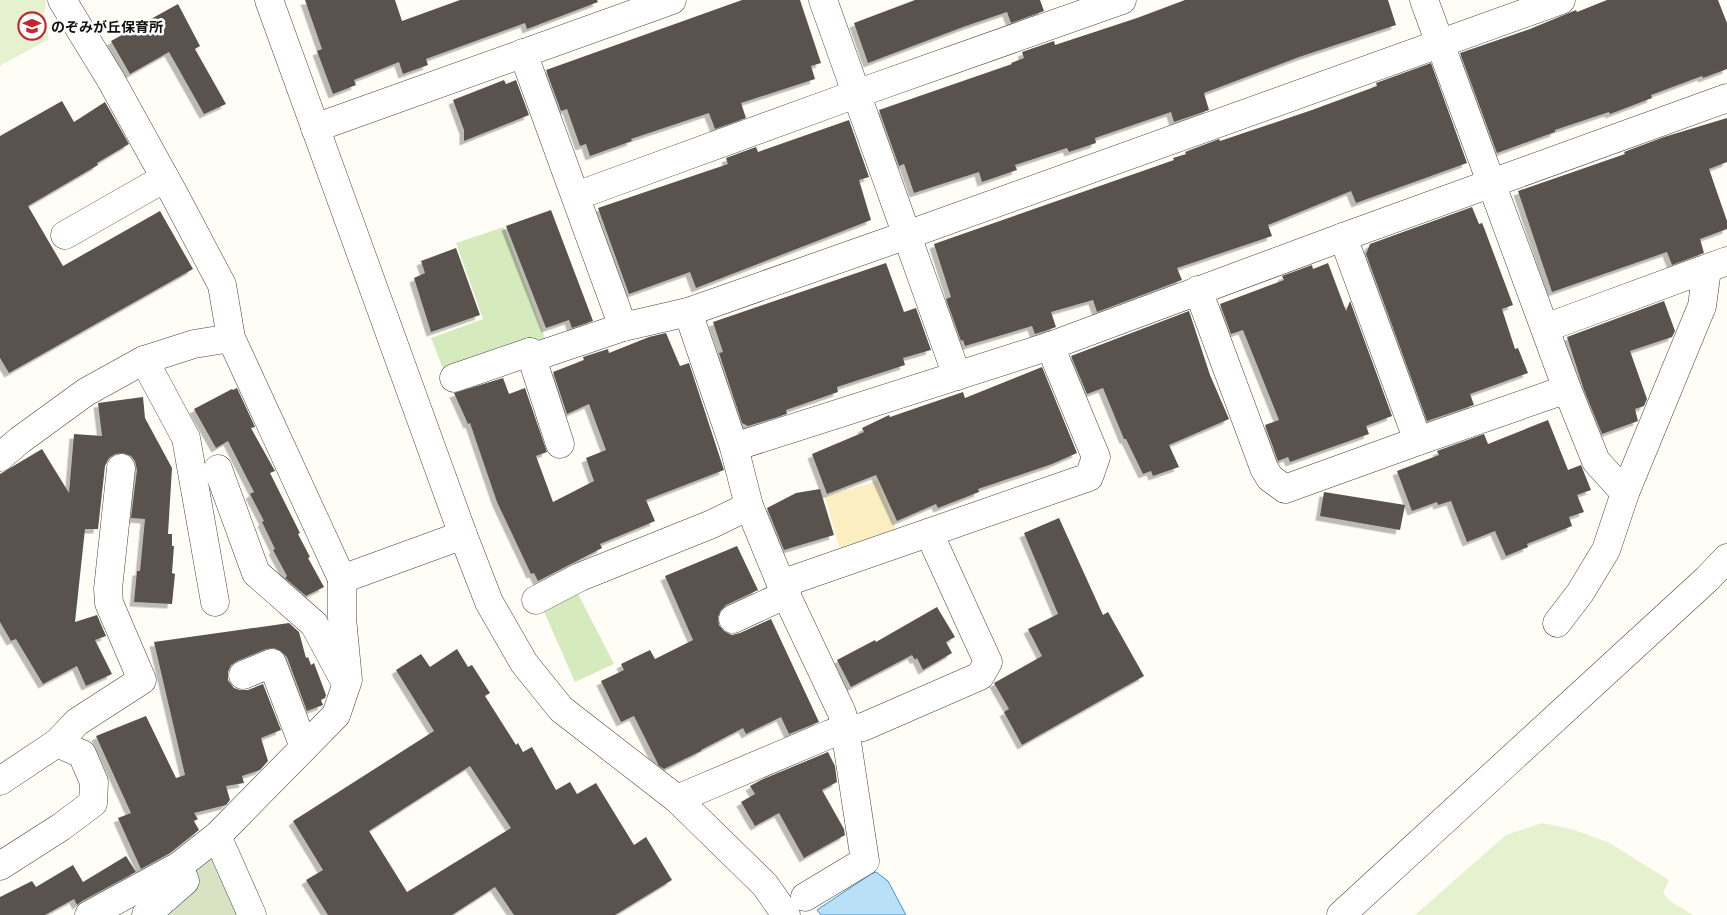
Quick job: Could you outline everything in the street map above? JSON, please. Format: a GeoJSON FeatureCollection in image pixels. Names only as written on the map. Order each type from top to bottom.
{"type":"FeatureCollection","features":[{"type":"Feature","properties":{"kind":"street"},"geometry":{"type":"LineString","coordinates":[[62,0],[111,80],[166,178],[222,285],[231,338],[342,579],[342,618],[348,680],[336,715],[217,836],[179,866],[88,915]]}},
{"type":"Feature","properties":{"kind":"street"},"geometry":{"type":"LineString","coordinates":[[269,0],[463,534],[494,609],[524,663],[561,709],[677,799],[765,885],[786,909],[865,861],[846,729],[842,713],[784,589],[750,506],[734,447],[688,312]]}},
{"type":"Feature","properties":{"kind":"street"},"geometry":{"type":"LineString","coordinates":[[315,128],[672,0]]}},
{"type":"Feature","properties":{"kind":"street"},"geometry":{"type":"LineString","coordinates":[[823,0],[957,376]]}},
{"type":"Feature","properties":{"kind":"street"},"geometry":{"type":"LineString","coordinates":[[576,196],[1122,0]]}},
{"type":"Feature","properties":{"kind":"street"},"geometry":{"type":"LineString","coordinates":[[1424,0],[1567,390],[1596,461],[1625,493]]}},
{"type":"Feature","properties":{"kind":"street"},"geometry":{"type":"LineString","coordinates":[[454,378],[530,352],[537,356],[624,327],[688,312],[1561,0]]}},
{"type":"Feature","properties":{"kind":"street"},"geometry":{"type":"LineString","coordinates":[[523,53],[624,327]]}},
{"type":"Feature","properties":{"kind":"street"},"geometry":{"type":"LineString","coordinates":[[734,447],[1050,346],[1198,290],[1727,98]]}},
{"type":"Feature","properties":{"kind":"street"},"geometry":{"type":"LineString","coordinates":[[65,235],[166,178]]}},
{"type":"Feature","properties":{"kind":"street"},"geometry":{"type":"LineString","coordinates":[[1343,237],[1418,441]]}},
{"type":"Feature","properties":{"kind":"street"},"geometry":{"type":"LineString","coordinates":[[1545,328],[1717,265]]}},
{"type":"Feature","properties":{"kind":"street"},"geometry":{"type":"LineString","coordinates":[[1557,623],[1580,593],[1606,550],[1625,493],[1717,265]]}},
{"type":"Feature","properties":{"kind":"street"},"geometry":{"type":"LineString","coordinates":[[1198,290],[1264,468],[1270,478],[1286,489],[1567,390]]}},
{"type":"Feature","properties":{"kind":"street"},"geometry":{"type":"LineString","coordinates":[[0,457],[20,440],[86,392],[144,360],[194,344],[231,338]]}},
{"type":"Feature","properties":{"kind":"street"},"geometry":{"type":"LineString","coordinates":[[733,619],[784,589],[930,533],[1089,477],[1096,457],[1050,346]]}},
{"type":"Feature","properties":{"kind":"street"},"geometry":{"type":"LineString","coordinates":[[530,352],[560,444]]}},
{"type":"Feature","properties":{"kind":"street"},"geometry":{"type":"LineString","coordinates":[[144,360],[186,438],[215,602]]}},
{"type":"Feature","properties":{"kind":"street"},"geometry":{"type":"LineString","coordinates":[[0,781],[57,743],[78,722],[142,680],[110,603],[108,589],[121,468]]}},
{"type":"Feature","properties":{"kind":"street"},"geometry":{"type":"LineString","coordinates":[[218,469],[256,573],[314,624],[346,684]]}},
{"type":"Feature","properties":{"kind":"street"},"geometry":{"type":"LineString","coordinates":[[536,600],[580,577],[712,524],[750,506]]}},
{"type":"Feature","properties":{"kind":"street"},"geometry":{"type":"LineString","coordinates":[[677,799],[830,734],[846,729],[863,727],[980,676],[988,662],[930,533]]}},
{"type":"Feature","properties":{"kind":"street"},"geometry":{"type":"LineString","coordinates":[[342,579],[463,534]]}},
{"type":"Feature","properties":{"kind":"street"},"geometry":{"type":"LineString","coordinates":[[1341,915],[1707,579],[1727,558]]}},
{"type":"Feature","properties":{"kind":"street"},"geometry":{"type":"LineString","coordinates":[[243,675],[272,663],[304,747]]}},
{"type":"Feature","properties":{"kind":"street"},"geometry":{"type":"LineString","coordinates":[[0,866],[61,827],[93,803],[94,782],[82,754],[57,743]]}},
{"type":"Feature","properties":{"kind":"street"},"geometry":{"type":"LineString","coordinates":[[217,836],[252,915]]}},
{"type":"Feature","properties":{"kind":"street"},"geometry":{"type":"LineString","coordinates":[[146,915],[186,881],[179,866]]}},
{"type":"Feature","properties":{"kind":"green space"},"geometry":{"type":"Polygon","coordinates":[[[0,0],[46,0],[44,15],[49,39],[0,66],[0,0]]]}},
{"type":"Feature","properties":{"kind":"green space"},"geometry":{"type":"Polygon","coordinates":[[[504,227],[547,343],[446,376],[431,338],[483,319],[456,243],[504,227]]]}},
{"type":"Feature","properties":{"kind":"green space"},"geometry":{"type":"Polygon","coordinates":[[[576,590],[614,664],[575,682],[542,607],[576,590]]]}},
{"type":"Feature","properties":{"kind":"green space"},"geometry":{"type":"Polygon","coordinates":[[[1542,823],[1571,829],[1608,842],[1669,880],[1663,893],[1670,901],[1693,915],[1415,915],[1506,835],[1542,823]]]}},
{"type":"Feature","properties":{"kind":"green space"},"geometry":{"type":"Polygon","coordinates":[[[214,846],[246,915],[130,915],[214,846]]]}},
{"type":"Feature","properties":{"kind":"sand"},"geometry":{"type":"Polygon","coordinates":[[[877,481],[899,537],[842,557],[825,497],[877,481]]]}},
{"type":"Feature","properties":{"kind":"water"},"geometry":{"type":"Polygon","coordinates":[[[876,872],[888,881],[906,915],[821,915],[817,910],[871,874],[876,872]]]}},
{"type":"Feature","properties":{"kind":"building"},"geometry":{"type":"Polygon","coordinates":[[[305,0],[395,0],[402,21],[460,0],[597,0],[598,2],[527,29],[525,23],[426,59],[428,65],[403,74],[399,62],[354,80],[356,85],[333,94],[317,51],[322,49],[305,0]]]}},
{"type":"Feature","properties":{"kind":"building"},"geometry":{"type":"Polygon","coordinates":[[[742,0],[800,0],[821,63],[811,66],[815,79],[741,103],[746,118],[715,129],[709,113],[631,139],[632,141],[590,156],[586,144],[580,146],[567,109],[561,111],[546,70],[742,0]]]}},
{"type":"Feature","properties":{"kind":"building"},"geometry":{"type":"Polygon","coordinates":[[[915,0],[1040,0],[1044,11],[1011,23],[1007,12],[868,63],[854,23],[915,0]]]}},
{"type":"Feature","properties":{"kind":"building"},"geometry":{"type":"Polygon","coordinates":[[[1185,0],[1388,0],[1396,25],[1299,57],[1204,93],[1209,110],[1174,122],[1171,112],[1095,138],[1096,143],[1069,152],[1067,148],[1015,165],[1017,170],[982,182],[979,172],[914,193],[904,164],[899,166],[879,110],[1012,64],[1024,58],[1022,52],[1054,41],[1055,45],[1185,0]]]}},
{"type":"Feature","properties":{"kind":"building"},"geometry":{"type":"Polygon","coordinates":[[[1607,0],[1718,0],[1727,23],[1727,69],[1651,95],[1652,98],[1610,114],[1609,112],[1555,130],[1555,132],[1497,153],[1460,53],[1607,0]]]}},
{"type":"Feature","properties":{"kind":"building"},"geometry":{"type":"Polygon","coordinates":[[[178,4],[200,46],[195,49],[226,104],[204,114],[169,52],[130,74],[111,41],[178,4]]]}},
{"type":"Feature","properties":{"kind":"building"},"geometry":{"type":"Polygon","coordinates":[[[1431,63],[1467,163],[1356,203],[1351,191],[1268,225],[1272,236],[1177,268],[1182,280],[1097,312],[1093,300],[1051,312],[1056,327],[1045,331],[1035,334],[1032,326],[965,346],[963,340],[961,341],[946,299],[951,297],[934,244],[1174,160],[1173,158],[1186,154],[1185,152],[1219,139],[1220,141],[1312,110],[1377,86],[1376,83],[1431,63]]]}},
{"type":"Feature","properties":{"kind":"building"},"geometry":{"type":"Polygon","coordinates":[[[504,80],[506,84],[516,80],[529,115],[464,141],[464,130],[453,100],[504,80]]]}},
{"type":"Feature","properties":{"kind":"building"},"geometry":{"type":"Polygon","coordinates":[[[62,101],[74,122],[105,102],[129,144],[97,163],[98,165],[28,206],[63,266],[160,211],[193,269],[9,373],[0,358],[0,136],[62,101]]]}},
{"type":"Feature","properties":{"kind":"building"},"geometry":{"type":"Polygon","coordinates":[[[1727,118],[1727,162],[1709,169],[1727,221],[1727,229],[1700,239],[1704,253],[1672,265],[1667,252],[1552,292],[1518,191],[1625,154],[1624,152],[1664,137],[1727,118]]]}},
{"type":"Feature","properties":{"kind":"building"},"geometry":{"type":"Polygon","coordinates":[[[849,120],[869,177],[859,180],[871,220],[696,288],[690,272],[629,294],[598,208],[728,164],[726,158],[756,147],[758,152],[849,120]]]}},
{"type":"Feature","properties":{"kind":"building"},"geometry":{"type":"Polygon","coordinates":[[[1472,207],[1479,224],[1482,223],[1483,225],[1513,305],[1502,309],[1515,349],[1518,348],[1528,373],[1470,394],[1474,405],[1427,421],[1366,254],[1370,244],[1472,207]]]}},
{"type":"Feature","properties":{"kind":"building"},"geometry":{"type":"Polygon","coordinates":[[[551,210],[593,321],[572,328],[569,320],[546,328],[506,226],[551,210]]]}},
{"type":"Feature","properties":{"kind":"building"},"geometry":{"type":"Polygon","coordinates":[[[456,248],[480,315],[431,332],[414,278],[425,273],[421,261],[456,248]]]}},
{"type":"Feature","properties":{"kind":"building"},"geometry":{"type":"Polygon","coordinates":[[[886,263],[904,312],[916,308],[931,350],[903,358],[905,365],[837,387],[838,392],[786,410],[787,414],[748,426],[742,423],[719,353],[723,352],[713,322],[886,263]]]}},
{"type":"Feature","properties":{"kind":"building"},"geometry":{"type":"Polygon","coordinates":[[[1328,263],[1346,311],[1350,301],[1392,416],[1366,426],[1369,434],[1290,462],[1288,457],[1278,461],[1265,425],[1279,420],[1243,330],[1231,334],[1220,304],[1284,280],[1282,276],[1312,265],[1313,269],[1328,263]]]}},
{"type":"Feature","properties":{"kind":"building"},"geometry":{"type":"Polygon","coordinates":[[[1664,301],[1675,331],[1672,337],[1630,351],[1647,399],[1644,406],[1635,409],[1638,421],[1602,434],[1584,390],[1567,337],[1664,301]]]}},
{"type":"Feature","properties":{"kind":"building"},"geometry":{"type":"Polygon","coordinates":[[[1189,311],[1210,375],[1229,419],[1169,445],[1179,467],[1153,476],[1151,471],[1143,474],[1126,439],[1124,439],[1103,388],[1087,394],[1071,356],[1189,311]]]}},
{"type":"Feature","properties":{"kind":"building"},"geometry":{"type":"Polygon","coordinates":[[[666,333],[680,366],[689,363],[724,470],[646,500],[655,521],[600,544],[602,548],[538,581],[534,573],[531,574],[497,502],[470,423],[468,424],[454,393],[503,378],[509,394],[525,388],[547,452],[536,456],[553,502],[594,481],[586,458],[606,450],[589,404],[567,414],[553,372],[584,360],[583,357],[608,349],[609,353],[649,337],[666,333]]]}},
{"type":"Feature","properties":{"kind":"building"},"geometry":{"type":"Polygon","coordinates":[[[1042,367],[1077,453],[1052,464],[978,489],[979,492],[938,508],[936,504],[897,521],[876,475],[827,494],[812,454],[864,432],[862,428],[889,415],[890,417],[963,392],[965,398],[1042,367]]]}},
{"type":"Feature","properties":{"kind":"building"},"geometry":{"type":"Polygon","coordinates":[[[237,388],[255,427],[251,428],[275,471],[270,473],[300,533],[298,534],[310,557],[308,558],[324,587],[306,596],[285,578],[287,576],[273,550],[275,549],[262,522],[264,521],[250,494],[254,492],[228,441],[216,448],[194,409],[237,388]]]}},
{"type":"Feature","properties":{"kind":"building"},"geometry":{"type":"Polygon","coordinates":[[[143,397],[145,418],[172,468],[168,534],[172,534],[172,546],[174,546],[172,573],[175,574],[172,604],[134,602],[137,571],[140,571],[145,519],[131,518],[137,470],[135,461],[131,456],[123,453],[115,454],[109,458],[105,466],[98,529],[85,529],[75,622],[97,615],[106,636],[95,640],[112,674],[86,686],[77,666],[43,684],[16,639],[11,641],[0,622],[0,474],[42,449],[69,493],[74,434],[102,436],[98,403],[143,397]]]}},
{"type":"Feature","properties":{"kind":"building"},"geometry":{"type":"Polygon","coordinates":[[[1548,420],[1568,470],[1581,465],[1591,490],[1577,495],[1584,512],[1569,517],[1572,526],[1527,544],[1528,547],[1506,556],[1495,531],[1467,542],[1451,501],[1438,505],[1437,502],[1412,511],[1397,471],[1439,455],[1437,451],[1484,434],[1488,444],[1548,420]]]}},
{"type":"Feature","properties":{"kind":"building"},"geometry":{"type":"Polygon","coordinates":[[[820,489],[834,535],[784,550],[767,508],[796,493],[820,489]]]}},
{"type":"Feature","properties":{"kind":"building"},"geometry":{"type":"Polygon","coordinates":[[[1324,492],[1405,505],[1400,530],[1320,516],[1324,492]]]}},
{"type":"Feature","properties":{"kind":"building"},"geometry":{"type":"Polygon","coordinates":[[[1059,518],[1103,615],[1108,612],[1144,676],[1022,745],[1004,712],[1009,709],[994,683],[1042,656],[1028,629],[1058,614],[1024,533],[1059,518]]]}},
{"type":"Feature","properties":{"kind":"building"},"geometry":{"type":"Polygon","coordinates":[[[737,546],[758,590],[726,605],[718,617],[719,625],[724,631],[732,635],[771,619],[819,722],[789,734],[781,717],[746,734],[743,728],[664,769],[659,766],[634,716],[621,722],[601,681],[624,670],[621,664],[650,650],[655,659],[693,640],[665,576],[737,546]]]}},
{"type":"Feature","properties":{"kind":"building"},"geometry":{"type":"Polygon","coordinates":[[[937,607],[955,637],[946,642],[952,653],[923,670],[917,658],[915,660],[912,655],[851,687],[837,660],[875,640],[876,642],[937,607]]]}},
{"type":"Feature","properties":{"kind":"building"},"geometry":{"type":"Polygon","coordinates":[[[289,623],[299,632],[306,658],[308,657],[311,665],[314,663],[326,695],[321,700],[323,705],[307,711],[287,657],[281,651],[274,648],[266,649],[231,665],[228,672],[228,680],[234,688],[248,690],[263,684],[281,730],[261,738],[268,761],[260,770],[242,776],[244,783],[226,786],[230,800],[226,805],[194,813],[198,819],[194,821],[199,830],[170,853],[141,869],[118,818],[131,813],[96,736],[146,716],[176,778],[185,775],[154,642],[289,623]]]}},
{"type":"Feature","properties":{"kind":"building"},"geometry":{"type":"Polygon","coordinates":[[[457,649],[468,667],[472,665],[490,693],[485,696],[516,745],[518,743],[523,752],[532,747],[556,790],[570,782],[577,794],[596,783],[634,845],[646,837],[672,880],[615,915],[514,915],[495,887],[452,915],[328,915],[306,880],[323,870],[293,821],[434,731],[396,670],[421,654],[430,667],[457,649]],[[470,766],[369,831],[407,892],[511,828],[470,766]]]}},
{"type":"Feature","properties":{"kind":"building"},"geometry":{"type":"Polygon","coordinates":[[[828,752],[835,766],[837,782],[822,790],[844,829],[845,835],[804,858],[779,813],[755,826],[741,802],[755,794],[750,786],[828,752]]]}},
{"type":"Feature","properties":{"kind":"building"},"geometry":{"type":"Polygon","coordinates":[[[126,856],[136,872],[77,905],[74,899],[45,915],[0,915],[0,897],[32,881],[36,887],[73,865],[83,882],[126,856]]]}},
{"type":"Feature","properties":{"kind":"place","name":"のぞみが丘保育所"},"geometry":{"type":"Point","coordinates":[32,26]}}]}
